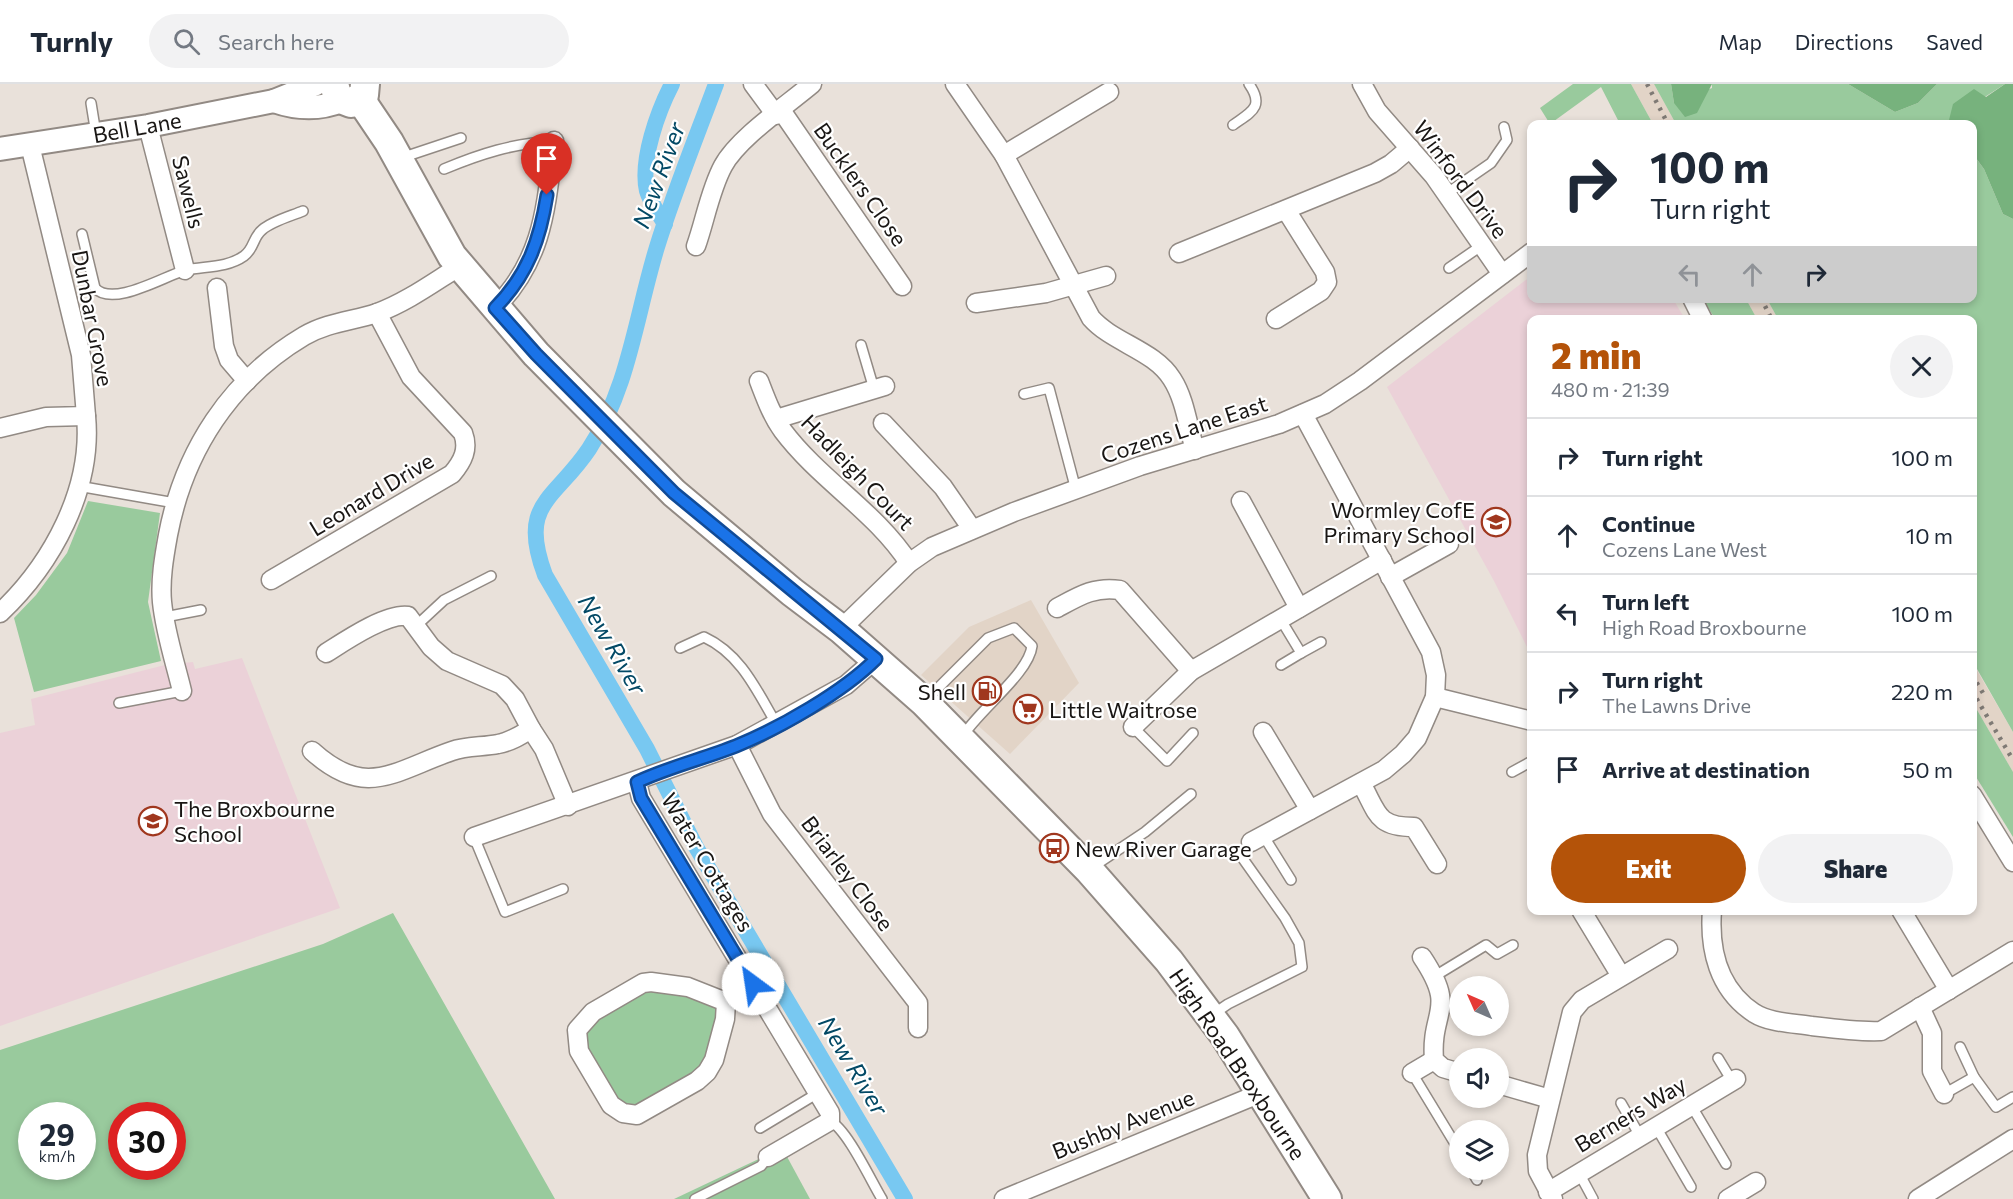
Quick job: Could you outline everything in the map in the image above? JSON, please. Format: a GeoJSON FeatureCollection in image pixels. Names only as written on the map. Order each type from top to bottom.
{"type":"FeatureCollection","features":[{"type":"Feature","properties":{"kind":"main road","name":"High Road Broxbourne"},"geometry":{"type":"LineString","coordinates":[[350,92],[399,159],[423,208],[460,266],[495,308],[602,423],[679,497],[792,592],[841,629],[924,702],[1089,870],[1168,961],[1210,1016],[1327,1199]]}},
{"type":"Feature","properties":{"kind":"street","name":"Bell Lane"},"geometry":{"type":"LineString","coordinates":[[0,149],[148,126],[274,101],[316,84]]}},
{"type":"Feature","properties":{"kind":"street","name":"Bucklers Close"},"geometry":{"type":"LineString","coordinates":[[753,84],[778,112],[902,286]]}},
{"type":"Feature","properties":{"kind":"street"},"geometry":{"type":"LineString","coordinates":[[696,246],[722,169],[740,144],[812,84]]}},
{"type":"Feature","properties":{"kind":"street"},"geometry":{"type":"LineString","coordinates":[[955,84],[1004,155],[1041,221],[1072,284],[1097,325],[1159,365],[1171,378],[1179,396],[1195,450]]}},
{"type":"Feature","properties":{"kind":"street","name":"Winford Drive"},"geometry":{"type":"LineString","coordinates":[[1362,84],[1377,111],[1446,194],[1502,274]]}},
{"type":"Feature","properties":{"kind":"street","name":"Bell Lane"},"geometry":{"type":"LineString","coordinates":[[274,101],[292,106],[324,108],[350,92]]}},
{"type":"Feature","properties":{"kind":"street"},"geometry":{"type":"LineString","coordinates":[[1004,155],[1109,92]]}},
{"type":"Feature","properties":{"kind":"street","name":"Sawells"},"geometry":{"type":"LineString","coordinates":[[148,126],[185,270]]}},
{"type":"Feature","properties":{"kind":"street"},"geometry":{"type":"LineString","coordinates":[[495,308],[521,276],[536,250],[543,225],[554,141]]}},
{"type":"Feature","properties":{"kind":"street","name":"Dunbar Grove"},"geometry":{"type":"LineString","coordinates":[[0,428],[46,417],[86,416],[81,355],[30,145]]}},
{"type":"Feature","properties":{"kind":"street"},"geometry":{"type":"LineString","coordinates":[[1179,253],[1375,173],[1391,164],[1410,148]]}},
{"type":"Feature","properties":{"kind":"street"},"geometry":{"type":"LineString","coordinates":[[1276,319],[1321,291],[1327,282],[1325,272],[1286,210]]}},
{"type":"Feature","properties":{"kind":"street","name":"Cozens Lane East"},"geometry":{"type":"LineString","coordinates":[[841,629],[909,563],[932,547],[972,529],[1076,490],[1303,414],[1360,381],[1527,256]]}},
{"type":"Feature","properties":{"kind":"street"},"geometry":{"type":"LineString","coordinates":[[182,691],[162,603],[163,563],[175,503],[195,450],[225,404],[265,363],[306,334],[342,320],[377,313],[417,293],[460,266]]}},
{"type":"Feature","properties":{"kind":"street"},"geometry":{"type":"LineString","coordinates":[[976,303],[1046,293],[1106,276]]}},
{"type":"Feature","properties":{"kind":"street"},"geometry":{"type":"LineString","coordinates":[[217,288],[224,346],[229,360],[247,381]]}},
{"type":"Feature","properties":{"kind":"street","name":"Leonard Drive"},"geometry":{"type":"LineString","coordinates":[[271,580],[452,474],[465,454],[466,443],[463,433],[411,377],[377,313]]}},
{"type":"Feature","properties":{"kind":"street","name":"Hadleigh Court"},"geometry":{"type":"LineString","coordinates":[[759,381],[776,419],[795,446],[892,538],[909,563]]}},
{"type":"Feature","properties":{"kind":"street"},"geometry":{"type":"LineString","coordinates":[[776,419],[879,388]]}},
{"type":"Feature","properties":{"kind":"street"},"geometry":{"type":"LineString","coordinates":[[1252,844],[1384,770],[1418,738],[1435,697],[1436,675],[1431,652],[1303,414]]}},
{"type":"Feature","properties":{"kind":"street"},"geometry":{"type":"LineString","coordinates":[[0,613],[25,589],[48,556],[78,486],[88,434],[86,416]]}},
{"type":"Feature","properties":{"kind":"street"},"geometry":{"type":"LineString","coordinates":[[883,423],[943,487],[972,529]]}},
{"type":"Feature","properties":{"kind":"street"},"geometry":{"type":"LineString","coordinates":[[1241,501],[1299,609]]}},
{"type":"Feature","properties":{"kind":"street"},"geometry":{"type":"LineString","coordinates":[[1390,577],[1449,544]]}},
{"type":"Feature","properties":{"kind":"street"},"geometry":{"type":"LineString","coordinates":[[1133,727],[1191,671],[1382,560]]}},
{"type":"Feature","properties":{"kind":"street"},"geometry":{"type":"LineString","coordinates":[[1057,608],[1089,591],[1105,587],[1120,590],[1191,671]]}},
{"type":"Feature","properties":{"kind":"street"},"geometry":{"type":"LineString","coordinates":[[326,653],[391,618],[408,616],[430,647],[447,661],[502,685],[515,699],[544,749],[568,806]]}},
{"type":"Feature","properties":{"kind":"street"},"geometry":{"type":"LineString","coordinates":[[474,837],[737,745],[846,686],[876,659]]}},
{"type":"Feature","properties":{"kind":"street"},"geometry":{"type":"LineString","coordinates":[[1435,697],[1527,720]]}},
{"type":"Feature","properties":{"kind":"street"},"geometry":{"type":"LineString","coordinates":[[312,752],[330,768],[354,778],[378,778],[415,767],[453,750],[502,743],[531,729]]}},
{"type":"Feature","properties":{"kind":"street"},"geometry":{"type":"LineString","coordinates":[[1263,732],[1310,810]]}},
{"type":"Feature","properties":{"kind":"street","name":"Briarley Close"},"geometry":{"type":"LineString","coordinates":[[737,745],[772,814],[918,1003],[918,1028]]}},
{"type":"Feature","properties":{"kind":"street","name":"Water Cottages"},"geometry":{"type":"LineString","coordinates":[[642,780],[641,798],[830,1113],[830,1121]]}},
{"type":"Feature","properties":{"kind":"street"},"geometry":{"type":"LineString","coordinates":[[1361,783],[1384,822],[1396,827],[1414,827],[1437,864]]}},
{"type":"Feature","properties":{"kind":"street"},"geometry":{"type":"LineString","coordinates":[[1977,803],[2013,862]]}},
{"type":"Feature","properties":{"kind":"street"},"geometry":{"type":"LineString","coordinates":[[1584,915],[1621,976]]}},
{"type":"Feature","properties":{"kind":"street"},"geometry":{"type":"LineString","coordinates":[[1712,915],[1711,942],[1714,961],[1726,982],[1754,1012],[1772,1020],[1858,1032],[1881,1031],[2013,951]]}},
{"type":"Feature","properties":{"kind":"street"},"geometry":{"type":"LineString","coordinates":[[1904,915],[1949,990]]}},
{"type":"Feature","properties":{"kind":"street","name":"Berners Way"},"geometry":{"type":"LineString","coordinates":[[1668,949],[1582,1000],[1572,1012],[1550,1099],[1537,1164],[1550,1196],[1579,1173],[1734,1080]]}},
{"type":"Feature","properties":{"kind":"street"},"geometry":{"type":"LineString","coordinates":[[1422,957],[1435,976],[1442,1000],[1433,1049],[1434,1060],[1449,1070]]}},
{"type":"Feature","properties":{"kind":"street"},"geometry":{"type":"LineString","coordinates":[[660,982],[688,987],[726,1002],[725,1019],[714,1060],[707,1072],[697,1081],[637,1115],[623,1113],[611,1106],[576,1043],[577,1030],[586,1018],[643,983],[660,982]]}},
{"type":"Feature","properties":{"kind":"street"},"geometry":{"type":"LineString","coordinates":[[726,1002],[753,984]]}},
{"type":"Feature","properties":{"kind":"street"},"geometry":{"type":"LineString","coordinates":[[1920,1007],[1932,1033],[1932,1071],[1944,1094]]}},
{"type":"Feature","properties":{"kind":"street"},"geometry":{"type":"LineString","coordinates":[[1412,1073],[1434,1060]]}},
{"type":"Feature","properties":{"kind":"street"},"geometry":{"type":"LineString","coordinates":[[1509,1087],[1550,1099]]}},
{"type":"Feature","properties":{"kind":"street","name":"Bushby Avenue"},"geometry":{"type":"LineString","coordinates":[[1004,1199],[1261,1093]]}},
{"type":"Feature","properties":{"kind":"street"},"geometry":{"type":"LineString","coordinates":[[768,1157],[830,1121]]}},
{"type":"Feature","properties":{"kind":"street"},"geometry":{"type":"LineString","coordinates":[[1918,1199],[2013,1139]]}},
{"type":"Feature","properties":{"kind":"street"},"geometry":{"type":"LineString","coordinates":[[1728,1199],[1756,1182]]}},
{"type":"Feature","properties":{"kind":"lane"},"geometry":{"type":"LineString","coordinates":[[1233,125],[1253,111],[1256,106],[1256,95],[1249,84]]}},
{"type":"Feature","properties":{"kind":"lane"},"geometry":{"type":"LineString","coordinates":[[91,103],[96,134]]}},
{"type":"Feature","properties":{"kind":"lane"},"geometry":{"type":"LineString","coordinates":[[1446,194],[1498,156],[1508,140],[1504,127]]}},
{"type":"Feature","properties":{"kind":"lane"},"geometry":{"type":"LineString","coordinates":[[399,159],[461,138]]}},
{"type":"Feature","properties":{"kind":"lane"},"geometry":{"type":"LineString","coordinates":[[444,169],[482,153],[512,146],[554,141]]}},
{"type":"Feature","properties":{"kind":"lane"},"geometry":{"type":"LineString","coordinates":[[82,234],[95,288],[103,293],[125,292],[158,283],[185,270],[208,269],[242,257],[252,248],[262,230],[303,211]]}},
{"type":"Feature","properties":{"kind":"lane"},"geometry":{"type":"LineString","coordinates":[[1449,268],[1481,246]]}},
{"type":"Feature","properties":{"kind":"lane"},"geometry":{"type":"LineString","coordinates":[[861,345],[879,388]]}},
{"type":"Feature","properties":{"kind":"lane"},"geometry":{"type":"LineString","coordinates":[[1024,394],[1049,388],[1076,490]]}},
{"type":"Feature","properties":{"kind":"lane"},"geometry":{"type":"LineString","coordinates":[[78,486],[175,503]]}},
{"type":"Feature","properties":{"kind":"lane"},"geometry":{"type":"LineString","coordinates":[[416,626],[444,600],[491,576]]}},
{"type":"Feature","properties":{"kind":"lane"},"geometry":{"type":"LineString","coordinates":[[165,617],[201,610]]}},
{"type":"Feature","properties":{"kind":"lane"},"geometry":{"type":"LineString","coordinates":[[1281,620],[1301,653]]}},
{"type":"Feature","properties":{"kind":"lane"},"geometry":{"type":"LineString","coordinates":[[924,702],[988,638],[1014,628],[1026,637],[1032,646],[1027,663],[973,719],[961,738]]}},
{"type":"Feature","properties":{"kind":"lane"},"geometry":{"type":"LineString","coordinates":[[680,648],[704,637],[723,646],[748,675],[777,725]]}},
{"type":"Feature","properties":{"kind":"lane"},"geometry":{"type":"LineString","coordinates":[[1281,665],[1321,642]]}},
{"type":"Feature","properties":{"kind":"lane"},"geometry":{"type":"LineString","coordinates":[[119,703],[182,691]]}},
{"type":"Feature","properties":{"kind":"lane"},"geometry":{"type":"LineString","coordinates":[[1133,727],[1167,760],[1193,733]]}},
{"type":"Feature","properties":{"kind":"lane"},"geometry":{"type":"LineString","coordinates":[[1512,772],[1527,764]]}},
{"type":"Feature","properties":{"kind":"lane"},"geometry":{"type":"LineString","coordinates":[[1089,870],[1145,832],[1191,794]]}},
{"type":"Feature","properties":{"kind":"lane"},"geometry":{"type":"LineString","coordinates":[[474,837],[505,912],[563,889]]}},
{"type":"Feature","properties":{"kind":"lane"},"geometry":{"type":"LineString","coordinates":[[1252,844],[1291,880]]}},
{"type":"Feature","properties":{"kind":"lane"},"geometry":{"type":"LineString","coordinates":[[1210,1016],[1228,1004],[1302,967],[1299,943],[1285,918],[1252,844]]}},
{"type":"Feature","properties":{"kind":"lane"},"geometry":{"type":"LineString","coordinates":[[1435,976],[1486,945],[1497,954],[1513,945]]}},
{"type":"Feature","properties":{"kind":"lane"},"geometry":{"type":"LineString","coordinates":[[1960,1047],[1974,1077],[1996,1107],[2013,1097]]}},
{"type":"Feature","properties":{"kind":"lane"},"geometry":{"type":"LineString","coordinates":[[1718,1058],[1734,1080]]}},
{"type":"Feature","properties":{"kind":"lane"},"geometry":{"type":"LineString","coordinates":[[1412,1073],[1449,1134]]}},
{"type":"Feature","properties":{"kind":"lane"},"geometry":{"type":"LineString","coordinates":[[1944,1094],[1974,1077]]}},
{"type":"Feature","properties":{"kind":"lane"},"geometry":{"type":"LineString","coordinates":[[760,1128],[818,1093]]}},
{"type":"Feature","properties":{"kind":"lane"},"geometry":{"type":"LineString","coordinates":[[1621,1103],[1648,1131],[1691,1187]]}},
{"type":"Feature","properties":{"kind":"lane"},"geometry":{"type":"LineString","coordinates":[[1691,1105],[1726,1164]]}},
{"type":"Feature","properties":{"kind":"lane"},"geometry":{"type":"LineString","coordinates":[[830,1121],[843,1135],[882,1199]]}},
{"type":"Feature","properties":{"kind":"lane"},"geometry":{"type":"LineString","coordinates":[[695,1199],[761,1166],[768,1157]]}},
{"type":"Feature","properties":{"kind":"lane"},"geometry":{"type":"LineString","coordinates":[[1579,1173],[1593,1199]]}},
{"type":"Feature","properties":{"kind":"shaded area"},"geometry":{"type":"Polygon","coordinates":[[[1631,84],[1654,84],[1674,120],[1651,120],[1631,84]]]}},
{"type":"Feature","properties":{"kind":"shaded area","name":"Wormley CofE Primary School"},"geometry":{"type":"Polygon","coordinates":[[[1527,279],[1527,303],[1675,303],[1683,315],[1527,315],[1527,647],[1494,581],[1387,387],[1527,279]]]}},
{"type":"Feature","properties":{"kind":"shaded area"},"geometry":{"type":"Polygon","coordinates":[[[1748,303],[1769,303],[1776,315],[1755,315],[1748,303]]]}},
{"type":"Feature","properties":{"kind":"shaded area"},"geometry":{"type":"Polygon","coordinates":[[[1031,600],[1079,683],[1010,754],[921,675],[969,627],[1031,600]]]}},
{"type":"Feature","properties":{"kind":"shaded area","name":"The Broxbourne School"},"geometry":{"type":"Polygon","coordinates":[[[242,658],[340,908],[0,1026],[0,733],[35,725],[31,699],[165,665],[193,662],[195,669],[242,658]]]}},
{"type":"Feature","properties":{"kind":"shaded area"},"geometry":{"type":"Polygon","coordinates":[[[1977,671],[2013,732],[2013,772],[1977,710],[1977,671]]]}},
{"type":"Feature","properties":{"kind":"green space"},"geometry":{"type":"Polygon","coordinates":[[[1573,84],[1631,84],[1651,120],[1618,120],[1601,87],[1556,120],[1548,120],[1540,108],[1573,84]]]}},
{"type":"Feature","properties":{"kind":"green space"},"geometry":{"type":"Polygon","coordinates":[[[1654,84],[1671,84],[1674,103],[1712,88],[1712,84],[1848,84],[1895,112],[1918,103],[1937,84],[2005,84],[1949,120],[1674,120],[1654,84]]]}},
{"type":"Feature","properties":{"kind":"green space"},"geometry":{"type":"Polygon","coordinates":[[[1671,84],[1712,84],[1697,113],[1685,117],[1674,103],[1671,84]]]}},
{"type":"Feature","properties":{"kind":"green space"},"geometry":{"type":"Polygon","coordinates":[[[1848,84],[1937,84],[1918,103],[1895,112],[1848,84]]]}},
{"type":"Feature","properties":{"kind":"green space"},"geometry":{"type":"Polygon","coordinates":[[[2005,84],[2013,84],[2013,219],[2003,214],[1984,169],[1977,159],[1977,120],[1949,120],[1953,104],[1974,89],[1986,97],[2005,84]]]}},
{"type":"Feature","properties":{"kind":"green space"},"geometry":{"type":"Polygon","coordinates":[[[1977,159],[1984,169],[2003,214],[2013,219],[2013,732],[1977,669],[1977,315],[1776,315],[1769,303],[1977,303],[1977,159]]]}},
{"type":"Feature","properties":{"kind":"green space"},"geometry":{"type":"Polygon","coordinates":[[[1705,303],[1748,303],[1755,315],[1713,315],[1705,303]]]}},
{"type":"Feature","properties":{"kind":"green space"},"geometry":{"type":"Polygon","coordinates":[[[88,501],[160,513],[148,602],[161,661],[34,692],[14,618],[36,595],[67,553],[88,501]]]}},
{"type":"Feature","properties":{"kind":"green space"},"geometry":{"type":"Polygon","coordinates":[[[1977,710],[2013,772],[2013,837],[1977,778],[1977,710]]]}},
{"type":"Feature","properties":{"kind":"green space"},"geometry":{"type":"Polygon","coordinates":[[[393,913],[555,1199],[0,1199],[0,1050],[323,944],[393,913]]]}},
{"type":"Feature","properties":{"kind":"green space"},"geometry":{"type":"Polygon","coordinates":[[[645,990],[706,999],[718,1009],[704,1068],[643,1108],[621,1106],[583,1048],[587,1024],[645,990]]]}},
{"type":"Feature","properties":{"kind":"green space"},"geometry":{"type":"Polygon","coordinates":[[[785,1153],[810,1199],[674,1199],[765,1156],[785,1153]]]}},
{"type":"Feature","properties":{"kind":"waterway"},"geometry":{"type":"LineString","coordinates":[[665,224],[652,204],[645,179],[652,136],[672,84]]}},
{"type":"Feature","properties":{"kind":"waterway","name":"New River"},"geometry":{"type":"LineString","coordinates":[[716,84],[664,226],[614,401],[589,449],[544,504],[538,517],[536,532],[538,551],[545,575],[647,749],[696,847],[905,1199]]}},
{"type":"Feature","properties":{"kind":"railway"},"geometry":{"type":"LineString","coordinates":[[1647,84],[1666,120]]}},
{"type":"Feature","properties":{"kind":"railway"},"geometry":{"type":"LineString","coordinates":[[1764,303],[1770,315]]}},
{"type":"Feature","properties":{"kind":"railway"},"geometry":{"type":"LineString","coordinates":[[1977,683],[1986,698]]}},
{"type":"Feature","properties":{"kind":"railway"},"geometry":{"type":"LineString","coordinates":[[1977,699],[2013,760]]}},
{"type":"Feature","properties":{"kind":"place","name":"Wormley CofE Primary School"},"geometry":{"type":"Point","coordinates":[1496,522]}},
{"type":"Feature","properties":{"kind":"place","name":"Shell"},"geometry":{"type":"Point","coordinates":[987,691]}},
{"type":"Feature","properties":{"kind":"place","name":"Little Waitrose"},"geometry":{"type":"Point","coordinates":[1028,709]}},
{"type":"Feature","properties":{"kind":"place","name":"The Broxbourne School"},"geometry":{"type":"Point","coordinates":[153,821]}},
{"type":"Feature","properties":{"kind":"place","name":"New River Garage"},"geometry":{"type":"Point","coordinates":[1054,848]}},
{"type":"Feature","properties":{"kind":"route"},"geometry":{"type":"LineString","coordinates":[[547,195],[543,225],[536,250],[517,283],[495,308],[611,432],[674,493],[876,659],[846,686],[777,725],[737,745],[669,768],[637,782],[641,798],[753,984]]}}]}
